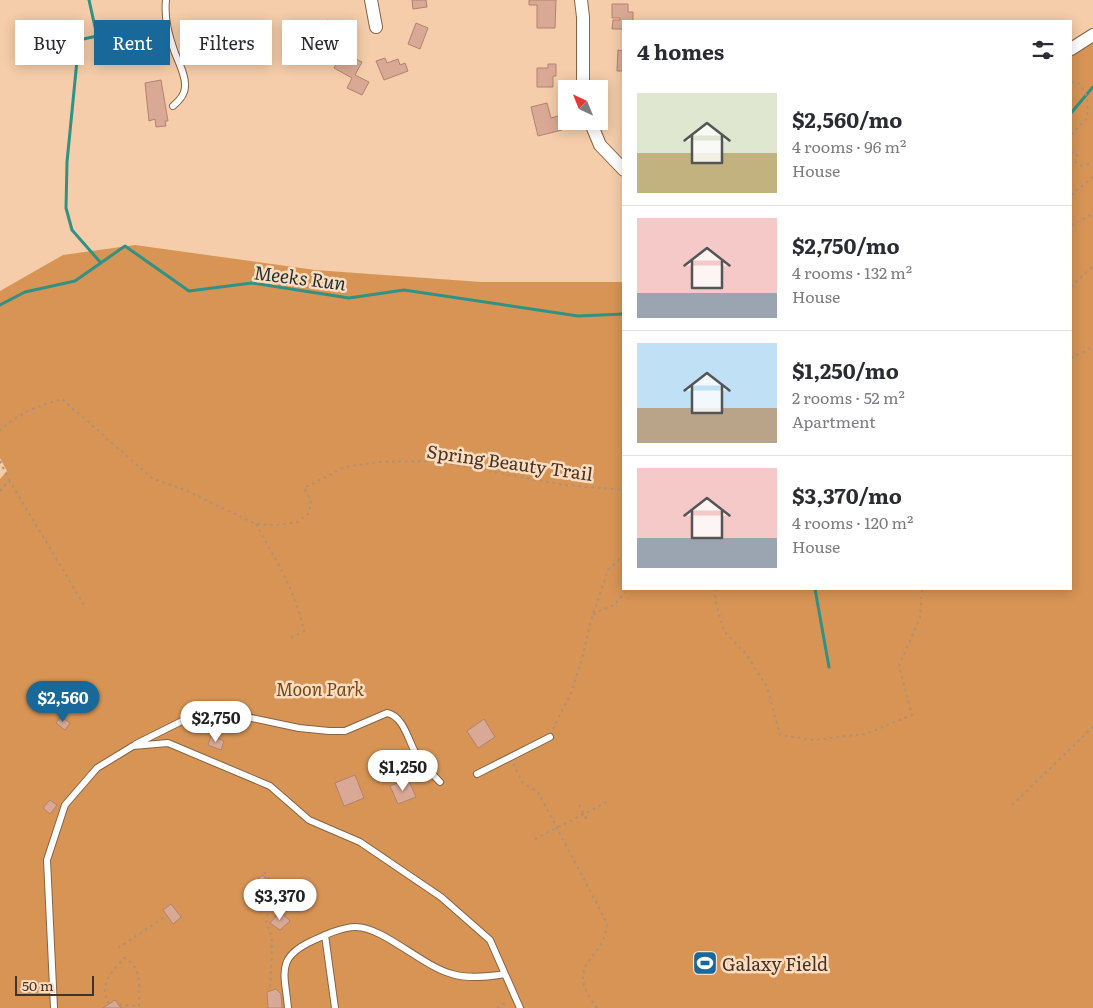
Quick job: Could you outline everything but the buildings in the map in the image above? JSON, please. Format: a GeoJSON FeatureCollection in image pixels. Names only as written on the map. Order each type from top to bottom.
{"type":"FeatureCollection","features":[{"type":"Feature","properties":{"kind":"street"},"geometry":{"type":"LineString","coordinates":[[371,0],[376,27]]}},
{"type":"Feature","properties":{"kind":"street"},"geometry":{"type":"LineString","coordinates":[[581,0],[584,17],[583,80]]}},
{"type":"Feature","properties":{"kind":"street"},"geometry":{"type":"LineString","coordinates":[[1072,48],[1093,36]]}},
{"type":"Feature","properties":{"kind":"street"},"geometry":{"type":"LineString","coordinates":[[594,130],[600,145],[622,168]]}},
{"type":"Feature","properties":{"kind":"lane"},"geometry":{"type":"LineString","coordinates":[[166,0],[165,11],[168,35],[182,72],[185,87],[182,98],[173,106]]}},
{"type":"Feature","properties":{"kind":"lane"},"geometry":{"type":"LineString","coordinates":[[54,1008],[47,860],[65,805],[97,768],[133,746],[192,716],[208,712],[223,712],[298,728],[329,732],[345,731],[387,713],[393,714],[398,720],[416,752],[440,782]]}},
{"type":"Feature","properties":{"kind":"lane"},"geometry":{"type":"LineString","coordinates":[[477,774],[550,737]]}},
{"type":"Feature","properties":{"kind":"lane"},"geometry":{"type":"LineString","coordinates":[[133,746],[168,743],[270,786],[309,820],[360,842],[441,897],[490,940],[520,1008]]}},
{"type":"Feature","properties":{"kind":"lane"},"geometry":{"type":"LineString","coordinates":[[288,1008],[284,970],[286,961],[292,953],[325,935],[354,927],[366,928],[382,935],[433,967],[451,974],[469,977],[505,974]]}},
{"type":"Feature","properties":{"kind":"lane"},"geometry":{"type":"LineString","coordinates":[[325,935],[335,1008]]}},
{"type":"Feature","properties":{"kind":"path"},"geometry":{"type":"LineString","coordinates":[[1072,82],[1078,83],[1084,89],[1088,99],[1088,118],[1072,134]]}},
{"type":"Feature","properties":{"kind":"path"},"geometry":{"type":"LineString","coordinates":[[1072,152],[1077,154],[1076,162],[1082,166],[1093,163]]}},
{"type":"Feature","properties":{"kind":"path"},"geometry":{"type":"LineString","coordinates":[[1072,194],[1093,177]]}},
{"type":"Feature","properties":{"kind":"path"},"geometry":{"type":"LineString","coordinates":[[1072,224],[1093,214]]}},
{"type":"Feature","properties":{"kind":"path"},"geometry":{"type":"LineString","coordinates":[[1072,286],[1093,266]]}},
{"type":"Feature","properties":{"kind":"path"},"geometry":{"type":"LineString","coordinates":[[1072,358],[1093,347]]}},
{"type":"Feature","properties":{"kind":"path","name":"Spring Beauty Trail"},"geometry":{"type":"LineString","coordinates":[[0,431],[6,424],[44,403],[62,399],[152,478],[187,491],[256,524],[274,525],[297,522],[309,513],[311,500],[304,488],[345,467],[378,462],[434,461],[565,485],[622,490]]}},
{"type":"Feature","properties":{"kind":"path"},"geometry":{"type":"LineString","coordinates":[[0,461],[9,480],[84,605]]}},
{"type":"Feature","properties":{"kind":"path"},"geometry":{"type":"LineString","coordinates":[[0,491],[9,480]]}},
{"type":"Feature","properties":{"kind":"path"},"geometry":{"type":"LineString","coordinates":[[256,524],[299,610],[304,631],[289,639]]}},
{"type":"Feature","properties":{"kind":"path"},"geometry":{"type":"LineString","coordinates":[[550,737],[572,691],[593,614],[608,570],[622,557]]}},
{"type":"Feature","properties":{"kind":"path"},"geometry":{"type":"LineString","coordinates":[[593,614],[614,605],[627,590]]}},
{"type":"Feature","properties":{"kind":"path"},"geometry":{"type":"LineString","coordinates":[[716,590],[715,600],[724,631],[746,654],[767,687],[780,735],[814,740],[865,734],[912,715],[899,666],[920,617],[922,590]]}},
{"type":"Feature","properties":{"kind":"path"},"geometry":{"type":"LineString","coordinates":[[1012,805],[1093,727]]}},
{"type":"Feature","properties":{"kind":"path"},"geometry":{"type":"LineString","coordinates":[[510,757],[523,783],[538,792],[608,923],[607,932],[584,969],[582,980],[585,992],[597,1008]]}},
{"type":"Feature","properties":{"kind":"path"},"geometry":{"type":"LineString","coordinates":[[535,839],[609,801]]}},
{"type":"Feature","properties":{"kind":"path"},"geometry":{"type":"LineString","coordinates":[[579,805],[588,822]]}},
{"type":"Feature","properties":{"kind":"path"},"geometry":{"type":"LineString","coordinates":[[264,872],[273,884],[266,923],[272,942],[270,991]]}},
{"type":"Feature","properties":{"kind":"path"},"geometry":{"type":"LineString","coordinates":[[118,948],[166,916]]}},
{"type":"Feature","properties":{"kind":"path"},"geometry":{"type":"LineString","coordinates":[[109,1004],[105,988],[108,977],[124,958],[131,961],[139,975],[139,1007],[119,1006]]}},
{"type":"Feature","properties":{"kind":"path"},"geometry":{"type":"LineString","coordinates":[[497,1008],[515,996]]}},
{"type":"Feature","properties":{"kind":"green space","name":"Moon Park"},"geometry":{"type":"Polygon","coordinates":[[[1093,35],[1093,1008],[0,1008],[0,479],[7,471],[0,458],[0,291],[63,255],[135,245],[315,270],[481,282],[622,282],[622,590],[1072,590],[1072,46],[1093,35]]]}},
{"type":"Feature","properties":{"kind":"waterway"},"geometry":{"type":"LineString","coordinates":[[89,0],[97,36],[79,40],[67,162],[66,208],[72,230],[101,263]]}},
{"type":"Feature","properties":{"kind":"waterway","name":"Meeks Run"},"geometry":{"type":"LineString","coordinates":[[1072,112],[1093,87]]}},
{"type":"Feature","properties":{"kind":"waterway","name":"Meeks Run"},"geometry":{"type":"LineString","coordinates":[[0,305],[25,292],[75,281],[125,246],[189,291],[252,283],[349,298],[404,290],[578,316],[622,314]]}},
{"type":"Feature","properties":{"kind":"waterway"},"geometry":{"type":"LineString","coordinates":[[815,590],[829,667]]}},
{"type":"Feature","properties":{"kind":"place","name":"Galaxy Field"},"geometry":{"type":"Point","coordinates":[705,963]}}]}
